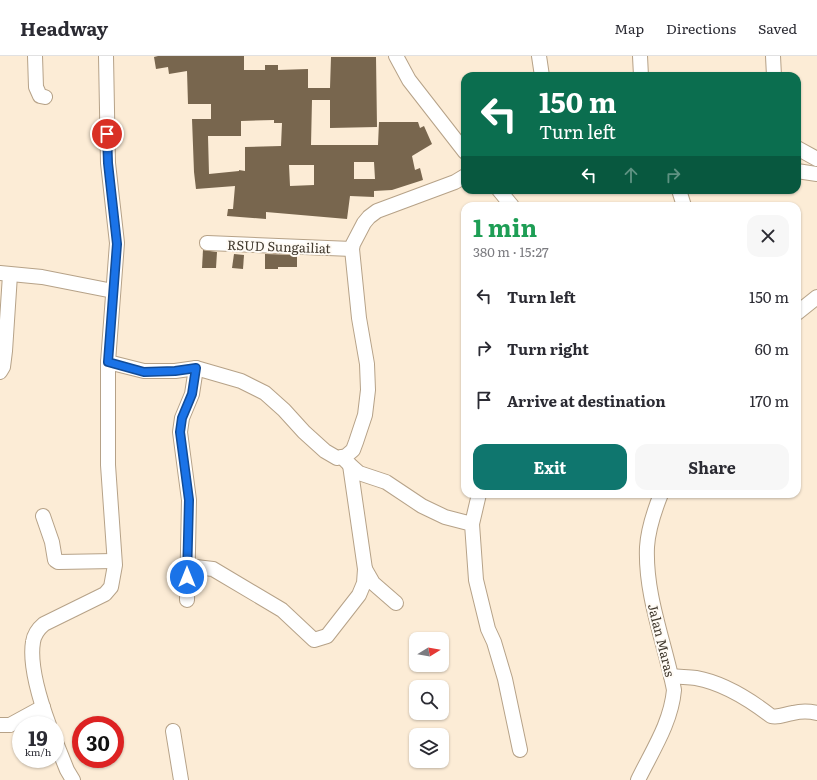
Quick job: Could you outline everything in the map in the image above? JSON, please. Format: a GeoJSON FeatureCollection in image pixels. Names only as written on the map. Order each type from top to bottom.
{"type":"FeatureCollection","features":[{"type":"Feature","properties":{"kind":"street"},"geometry":{"type":"LineString","coordinates":[[35,56],[36,87],[40,96],[45,97]]}},
{"type":"Feature","properties":{"kind":"street"},"geometry":{"type":"LineString","coordinates":[[46,716],[37,688],[32,654],[33,642],[37,630],[44,624],[105,594],[110,587],[114,561],[108,465],[108,362],[117,244],[108,163],[106,56]]}},
{"type":"Feature","properties":{"kind":"street"},"geometry":{"type":"LineString","coordinates":[[396,56],[409,80],[461,147]]}},
{"type":"Feature","properties":{"kind":"street"},"geometry":{"type":"LineString","coordinates":[[539,56],[541,72]]}},
{"type":"Feature","properties":{"kind":"street"},"geometry":{"type":"LineString","coordinates":[[640,56],[641,72]]}},
{"type":"Feature","properties":{"kind":"street"},"geometry":{"type":"LineString","coordinates":[[773,56],[774,72]]}},
{"type":"Feature","properties":{"kind":"street"},"geometry":{"type":"LineString","coordinates":[[801,150],[817,159]]}},
{"type":"Feature","properties":{"kind":"street"},"geometry":{"type":"LineString","coordinates":[[801,172],[817,174]]}},
{"type":"Feature","properties":{"kind":"street"},"geometry":{"type":"LineString","coordinates":[[187,566],[213,569],[282,610],[314,640],[327,636],[359,595],[364,583],[365,569],[346,461],[353,450],[365,415],[368,390],[367,364],[359,318],[352,249],[353,244],[364,223],[377,211],[461,178]]}},
{"type":"Feature","properties":{"kind":"street"},"geometry":{"type":"LineString","coordinates":[[502,194],[509,202]]}},
{"type":"Feature","properties":{"kind":"street","name":"RSUD Sungailiat"},"geometry":{"type":"LineString","coordinates":[[207,243],[352,249]]}},
{"type":"Feature","properties":{"kind":"street"},"geometry":{"type":"LineString","coordinates":[[0,372],[3,367],[5,351],[5,274],[42,277],[113,291]]}},
{"type":"Feature","properties":{"kind":"street"},"geometry":{"type":"LineString","coordinates":[[801,310],[817,297]]}},
{"type":"Feature","properties":{"kind":"street"},"geometry":{"type":"LineString","coordinates":[[108,362],[144,372],[175,371],[196,368],[241,381],[265,393],[325,451],[346,461],[359,473],[386,482],[422,506],[446,517],[472,524]]}},
{"type":"Feature","properties":{"kind":"street"},"geometry":{"type":"LineString","coordinates":[[187,600],[189,500],[180,432],[182,418],[192,394],[196,368]]}},
{"type":"Feature","properties":{"kind":"street"},"geometry":{"type":"LineString","coordinates":[[478,498],[472,524],[476,580],[488,629],[494,642],[505,679],[520,750]]}},
{"type":"Feature","properties":{"kind":"street","name":"Jalan Maras"},"geometry":{"type":"LineString","coordinates":[[638,780],[669,718],[673,704],[674,690],[649,587],[647,546],[659,498]]}},
{"type":"Feature","properties":{"kind":"street"},"geometry":{"type":"LineString","coordinates":[[43,516],[52,542],[55,560],[58,562],[114,561]]}},
{"type":"Feature","properties":{"kind":"street"},"geometry":{"type":"LineString","coordinates":[[365,569],[373,583],[396,603]]}},
{"type":"Feature","properties":{"kind":"street"},"geometry":{"type":"LineString","coordinates":[[671,676],[697,678],[724,687],[740,695],[770,716],[776,718],[794,712],[809,711],[817,713]]}},
{"type":"Feature","properties":{"kind":"street"},"geometry":{"type":"LineString","coordinates":[[0,725],[10,725],[43,707]]}},
{"type":"Feature","properties":{"kind":"street"},"geometry":{"type":"LineString","coordinates":[[174,731],[182,780]]}},
{"type":"Feature","properties":{"kind":"street"},"geometry":{"type":"LineString","coordinates":[[64,762],[74,780]]}},
{"type":"Feature","properties":{"kind":"building"},"geometry":{"type":"Polygon","coordinates":[[[244,56],[244,70],[265,70],[265,65],[278,65],[278,70],[308,69],[308,88],[330,88],[331,57],[376,57],[377,127],[330,128],[330,100],[312,100],[311,145],[378,145],[379,122],[418,122],[420,128],[424,126],[432,144],[412,156],[415,170],[420,168],[423,180],[392,190],[374,191],[374,197],[350,196],[347,219],[266,212],[266,219],[227,216],[228,209],[233,209],[235,186],[196,189],[192,119],[211,119],[211,104],[188,104],[187,71],[169,74],[168,67],[156,69],[154,57],[244,56]],[[274,120],[241,121],[241,136],[208,136],[209,174],[239,170],[245,171],[245,147],[281,146],[282,123],[274,123],[274,120]],[[354,162],[354,179],[375,179],[374,162],[354,162]],[[289,165],[290,186],[314,185],[314,165],[289,165]]]}},
{"type":"Feature","properties":{"kind":"building"},"geometry":{"type":"Polygon","coordinates":[[[203,250],[217,252],[216,268],[202,268],[203,250]]]}},
{"type":"Feature","properties":{"kind":"building"},"geometry":{"type":"Polygon","coordinates":[[[234,254],[244,255],[243,269],[232,268],[234,254]]]}},
{"type":"Feature","properties":{"kind":"building"},"geometry":{"type":"Polygon","coordinates":[[[265,254],[297,255],[297,267],[265,269],[265,254]]]}},
{"type":"Feature","properties":{"kind":"route"},"geometry":{"type":"LineString","coordinates":[[107,134],[108,163],[117,244],[108,362],[144,372],[175,371],[196,368],[192,394],[182,418],[180,432],[189,500],[187,577]]}}]}
